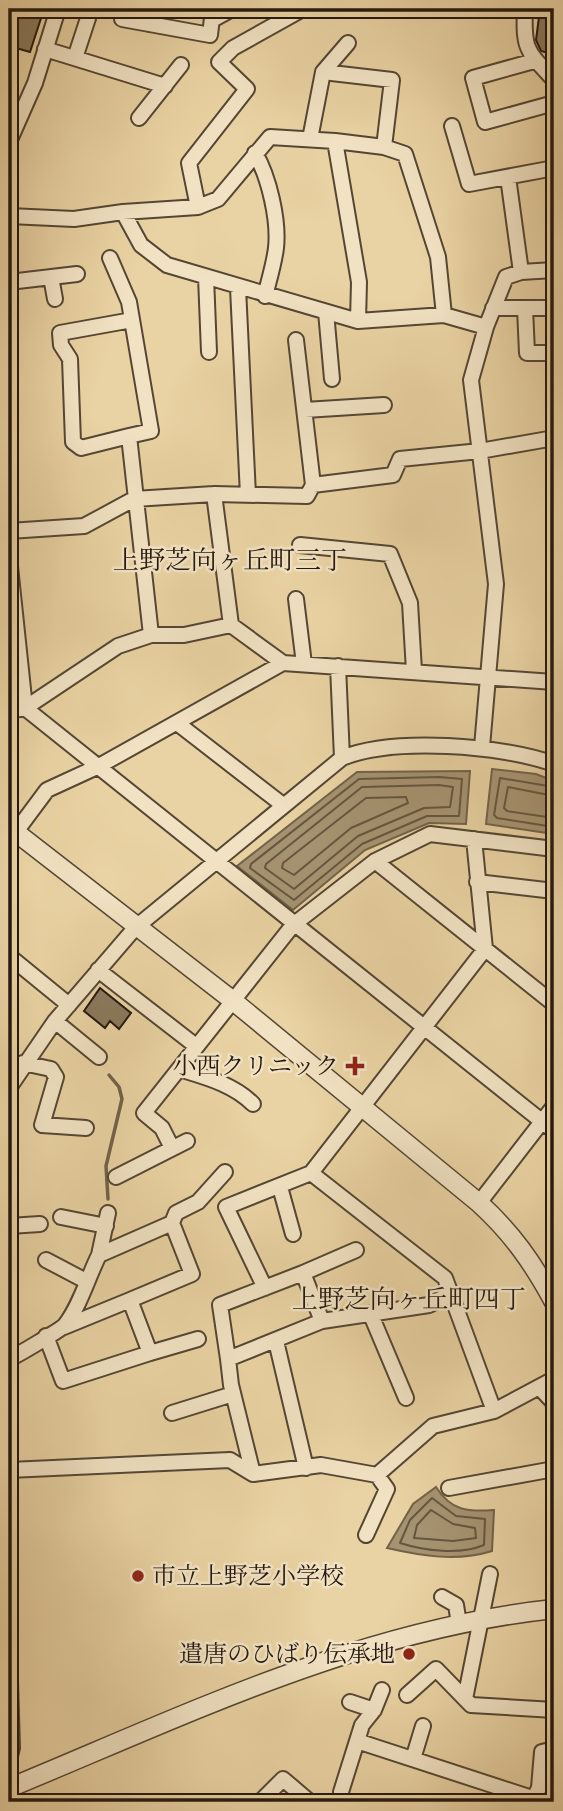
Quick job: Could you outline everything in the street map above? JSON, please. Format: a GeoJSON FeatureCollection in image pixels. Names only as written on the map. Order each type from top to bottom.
{"type":"FeatureCollection","features":[{"type":"Feature","properties":{"kind":"street"},"geometry":{"type":"LineString","coordinates":[[9,142],[35,83],[58,9]]}},
{"type":"Feature","properties":{"kind":"street"},"geometry":{"type":"LineString","coordinates":[[75,58],[91,9]]}},
{"type":"Feature","properties":{"kind":"street"},"geometry":{"type":"LineString","coordinates":[[149,24],[152,9]]}},
{"type":"Feature","properties":{"kind":"street"},"geometry":{"type":"LineString","coordinates":[[122,19],[210,35],[213,14],[233,9]]}},
{"type":"Feature","properties":{"kind":"street"},"geometry":{"type":"LineString","coordinates":[[198,207],[189,163],[247,89],[219,62],[233,48],[303,9]]}},
{"type":"Feature","properties":{"kind":"street"},"geometry":{"type":"LineString","coordinates":[[442,9],[447,9]]}},
{"type":"Feature","properties":{"kind":"street"},"geometry":{"type":"LineString","coordinates":[[525,9],[523,40],[534,61],[554,80]]}},
{"type":"Feature","properties":{"kind":"street"},"geometry":{"type":"LineString","coordinates":[[310,139],[323,72],[348,43]]}},
{"type":"Feature","properties":{"kind":"street"},"geometry":{"type":"LineString","coordinates":[[45,49],[164,86]]}},
{"type":"Feature","properties":{"kind":"street"},"geometry":{"type":"LineString","coordinates":[[534,61],[472,78],[485,122],[554,103]]}},
{"type":"Feature","properties":{"kind":"street"},"geometry":{"type":"LineString","coordinates":[[139,117],[181,65]]}},
{"type":"Feature","properties":{"kind":"street"},"geometry":{"type":"LineString","coordinates":[[323,72],[392,80],[384,148]]}},
{"type":"Feature","properties":{"kind":"street"},"geometry":{"type":"LineString","coordinates":[[452,126],[469,184],[554,168]]}},
{"type":"Feature","properties":{"kind":"street"},"geometry":{"type":"LineString","coordinates":[[9,216],[74,219],[123,212],[198,207],[218,200],[270,137],[335,141],[384,148],[405,154],[438,257],[444,315]]}},
{"type":"Feature","properties":{"kind":"street"},"geometry":{"type":"LineString","coordinates":[[335,141],[359,282],[358,321]]}},
{"type":"Feature","properties":{"kind":"street"},"geometry":{"type":"LineString","coordinates":[[255,153],[263,166],[276,231],[276,248],[265,296]]}},
{"type":"Feature","properties":{"kind":"street"},"geometry":{"type":"LineString","coordinates":[[508,177],[521,272]]}},
{"type":"Feature","properties":{"kind":"street"},"geometry":{"type":"LineString","coordinates":[[123,212],[141,245],[167,265],[238,288],[358,321],[444,315],[486,327]]}},
{"type":"Feature","properties":{"kind":"street"},"geometry":{"type":"LineString","coordinates":[[110,258],[129,302],[151,431],[81,448],[74,442],[70,359],[61,345],[60,333],[132,320]]}},
{"type":"Feature","properties":{"kind":"street"},"geometry":{"type":"LineString","coordinates":[[482,747],[496,584],[471,380],[486,327],[506,277],[521,272],[554,270]]}},
{"type":"Feature","properties":{"kind":"street"},"geometry":{"type":"LineString","coordinates":[[9,282],[77,274]]}},
{"type":"Feature","properties":{"kind":"street"},"geometry":{"type":"LineString","coordinates":[[51,277],[55,299]]}},
{"type":"Feature","properties":{"kind":"street"},"geometry":{"type":"LineString","coordinates":[[206,277],[209,352]]}},
{"type":"Feature","properties":{"kind":"street"},"geometry":{"type":"LineString","coordinates":[[238,288],[248,495]]}},
{"type":"Feature","properties":{"kind":"street"},"geometry":{"type":"LineString","coordinates":[[493,308],[554,308]]}},
{"type":"Feature","properties":{"kind":"street"},"geometry":{"type":"LineString","coordinates":[[525,308],[527,354],[554,353]]}},
{"type":"Feature","properties":{"kind":"street"},"geometry":{"type":"LineString","coordinates":[[326,312],[332,379]]}},
{"type":"Feature","properties":{"kind":"street"},"geometry":{"type":"LineString","coordinates":[[9,531],[85,526],[134,499],[214,494],[307,496],[313,485],[296,341]]}},
{"type":"Feature","properties":{"kind":"street"},"geometry":{"type":"LineString","coordinates":[[305,410],[384,405]]}},
{"type":"Feature","properties":{"kind":"street"},"geometry":{"type":"LineString","coordinates":[[129,436],[151,635]]}},
{"type":"Feature","properties":{"kind":"street"},"geometry":{"type":"LineString","coordinates":[[313,485],[393,475],[400,459],[480,451],[554,438]]}},
{"type":"Feature","properties":{"kind":"street"},"geometry":{"type":"LineString","coordinates":[[214,494],[231,625],[283,663]]}},
{"type":"Feature","properties":{"kind":"street"},"geometry":{"type":"LineString","coordinates":[[300,545],[390,554],[410,603],[414,671]]}},
{"type":"Feature","properties":{"kind":"street"},"geometry":{"type":"LineString","coordinates":[[9,557],[12,615],[25,708],[214,862],[554,1131]]}},
{"type":"Feature","properties":{"kind":"street"},"geometry":{"type":"LineString","coordinates":[[296,599],[304,664]]}},
{"type":"Feature","properties":{"kind":"street"},"geometry":{"type":"LineString","coordinates":[[9,711],[25,708],[118,646],[151,635],[184,635],[231,625]]}},
{"type":"Feature","properties":{"kind":"street"},"geometry":{"type":"LineString","coordinates":[[554,682],[283,663],[97,767],[47,790],[11,834],[232,1000],[479,1203],[510,1231],[528,1255],[554,1302]]}},
{"type":"Feature","properties":{"kind":"street"},"geometry":{"type":"LineString","coordinates":[[338,666],[342,758]]}},
{"type":"Feature","properties":{"kind":"street"},"geometry":{"type":"LineString","coordinates":[[177,723],[283,805]]}},
{"type":"Feature","properties":{"kind":"street"},"geometry":{"type":"LineString","coordinates":[[9,1088],[23,1063],[55,1021],[135,928],[342,758],[365,749],[482,747],[525,753],[554,764]]}},
{"type":"Feature","properties":{"kind":"street"},"geometry":{"type":"LineString","coordinates":[[172,1148],[162,1128],[144,1113],[293,925],[375,861],[430,834],[554,849]]}},
{"type":"Feature","properties":{"kind":"street"},"geometry":{"type":"LineString","coordinates":[[226,1207],[311,1173],[485,950],[474,839]]}},
{"type":"Feature","properties":{"kind":"street"},"geometry":{"type":"LineString","coordinates":[[375,861],[554,1004]]}},
{"type":"Feature","properties":{"kind":"street"},"geometry":{"type":"LineString","coordinates":[[477,882],[554,891]]}},
{"type":"Feature","properties":{"kind":"street"},"geometry":{"type":"LineString","coordinates":[[9,956],[69,1004]]}},
{"type":"Feature","properties":{"kind":"street"},"geometry":{"type":"LineString","coordinates":[[98,970],[196,1046]]}},
{"type":"Feature","properties":{"kind":"street"},"geometry":{"type":"LineString","coordinates":[[55,1021],[99,1057]]}},
{"type":"Feature","properties":{"kind":"street"},"geometry":{"type":"LineString","coordinates":[[23,1063],[51,1069],[56,1077],[42,1125],[86,1128]]}},
{"type":"Feature","properties":{"kind":"street"},"geometry":{"type":"LineString","coordinates":[[178,1069],[218,1081],[244,1095],[253,1104]]}},
{"type":"Feature","properties":{"kind":"street"},"geometry":{"type":"LineString","coordinates":[[479,1203],[554,1106]]}},
{"type":"Feature","properties":{"kind":"street"},"geometry":{"type":"LineString","coordinates":[[116,1177],[187,1141]]}},
{"type":"Feature","properties":{"kind":"street"},"geometry":{"type":"LineString","coordinates":[[9,1359],[22,1354],[46,1336],[64,1327],[192,1273],[172,1223],[176,1213],[198,1202],[225,1172]]}},
{"type":"Feature","properties":{"kind":"street"},"geometry":{"type":"LineString","coordinates":[[311,1173],[445,1278],[494,1410]]}},
{"type":"Feature","properties":{"kind":"street"},"geometry":{"type":"LineString","coordinates":[[212,1186],[226,1207],[265,1288]]}},
{"type":"Feature","properties":{"kind":"street"},"geometry":{"type":"LineString","coordinates":[[280,1187],[293,1234]]}},
{"type":"Feature","properties":{"kind":"street"},"geometry":{"type":"LineString","coordinates":[[61,1217],[107,1219],[99,1255],[64,1327]]}},
{"type":"Feature","properties":{"kind":"street"},"geometry":{"type":"LineString","coordinates":[[99,1255],[172,1223]]}},
{"type":"Feature","properties":{"kind":"street"},"geometry":{"type":"LineString","coordinates":[[9,1226],[40,1224]]}},
{"type":"Feature","properties":{"kind":"street"},"geometry":{"type":"LineString","coordinates":[[253,1474],[233,1394],[220,1305],[356,1250]]}},
{"type":"Feature","properties":{"kind":"street"},"geometry":{"type":"LineString","coordinates":[[46,1260],[86,1281]]}},
{"type":"Feature","properties":{"kind":"street"},"geometry":{"type":"LineString","coordinates":[[303,1273],[322,1321]]}},
{"type":"Feature","properties":{"kind":"street"},"geometry":{"type":"LineString","coordinates":[[228,1359],[322,1321],[429,1305],[452,1293]]}},
{"type":"Feature","properties":{"kind":"street"},"geometry":{"type":"LineString","coordinates":[[130,1300],[150,1353]]}},
{"type":"Feature","properties":{"kind":"street"},"geometry":{"type":"LineString","coordinates":[[371,1315],[405,1398]]}},
{"type":"Feature","properties":{"kind":"street"},"geometry":{"type":"LineString","coordinates":[[46,1336],[63,1381],[198,1339]]}},
{"type":"Feature","properties":{"kind":"street"},"geometry":{"type":"LineString","coordinates":[[276,1341],[306,1468]]}},
{"type":"Feature","properties":{"kind":"street"},"geometry":{"type":"LineString","coordinates":[[377,1475],[433,1426],[494,1410],[554,1379]]}},
{"type":"Feature","properties":{"kind":"street"},"geometry":{"type":"LineString","coordinates":[[540,1388],[554,1403]]}},
{"type":"Feature","properties":{"kind":"street"},"geometry":{"type":"LineString","coordinates":[[172,1413],[233,1394]]}},
{"type":"Feature","properties":{"kind":"street"},"geometry":{"type":"LineString","coordinates":[[9,1470],[230,1460],[253,1474],[321,1465],[377,1475],[387,1489],[366,1535]]}},
{"type":"Feature","properties":{"kind":"street"},"geometry":{"type":"LineString","coordinates":[[449,1488],[554,1469]]}},
{"type":"Feature","properties":{"kind":"street"},"geometry":{"type":"LineString","coordinates":[[465,1699],[490,1574]]}},
{"type":"Feature","properties":{"kind":"street"},"geometry":{"type":"LineString","coordinates":[[442,1597],[456,1605],[459,1624]]}},
{"type":"Feature","properties":{"kind":"street"},"geometry":{"type":"LineString","coordinates":[[9,1787],[283,1675],[377,1643],[481,1619],[554,1609]]}},
{"type":"Feature","properties":{"kind":"street"},"geometry":{"type":"LineString","coordinates":[[9,1648],[12,1748],[9,1760]]}},
{"type":"Feature","properties":{"kind":"street"},"geometry":{"type":"LineString","coordinates":[[407,1695],[436,1669],[465,1699],[480,1708],[554,1710]]}},
{"type":"Feature","properties":{"kind":"street"},"geometry":{"type":"LineString","coordinates":[[341,1792],[362,1725],[374,1710],[382,1690]]}},
{"type":"Feature","properties":{"kind":"street"},"geometry":{"type":"LineString","coordinates":[[350,1702],[374,1710]]}},
{"type":"Feature","properties":{"kind":"street"},"geometry":{"type":"LineString","coordinates":[[413,1759],[424,1726]]}},
{"type":"Feature","properties":{"kind":"street"},"geometry":{"type":"LineString","coordinates":[[357,1741],[533,1801],[542,1752],[554,1749]]}},
{"type":"Feature","properties":{"kind":"street"},"geometry":{"type":"LineString","coordinates":[[260,1802],[283,1779],[310,1802]]}},
{"type":"Feature","properties":{"kind":"water"},"geometry":{"type":"Polygon","coordinates":[[[492,769],[536,774],[554,781],[554,834],[486,824],[492,769]]]}},
{"type":"Feature","properties":{"kind":"water"},"geometry":{"type":"Polygon","coordinates":[[[470,771],[466,824],[429,823],[365,850],[293,910],[237,866],[357,772],[470,771]]]}},
{"type":"Feature","properties":{"kind":"water"},"geometry":{"type":"Polygon","coordinates":[[[436,1487],[448,1501],[461,1508],[494,1510],[492,1551],[440,1557],[387,1548],[413,1504],[436,1487]]]}},
{"type":"Feature","properties":{"kind":"building"},"geometry":{"type":"Polygon","coordinates":[[[21,9],[44,9],[30,52],[9,46],[21,9]]]}},
{"type":"Feature","properties":{"kind":"building"},"geometry":{"type":"Polygon","coordinates":[[[540,9],[554,12],[554,55],[541,51],[536,40],[540,9]]]}},
{"type":"Feature","properties":{"kind":"building"},"geometry":{"type":"Polygon","coordinates":[[[100,988],[131,1013],[119,1029],[110,1021],[105,1028],[84,1011],[100,988]]]}},
{"type":"Feature","properties":{"kind":"waterway"},"geometry":{"type":"LineString","coordinates":[[108,1199],[106,1166],[122,1099],[119,1087],[109,1075]]}},
{"type":"Feature","properties":{"kind":"place","name":"小西クリニック"},"geometry":{"type":"Point","coordinates":[355,1066]}},
{"type":"Feature","properties":{"kind":"place","name":"市立上野芝小学校"},"geometry":{"type":"Point","coordinates":[138,1576]}},
{"type":"Feature","properties":{"kind":"place","name":"遣唐のひばり伝承地"},"geometry":{"type":"Point","coordinates":[409,1654]}},
{"type":"Feature","properties":{"kind":"district","name":"上野芝向ヶ丘町三丁"},"geometry":{"type":"Point","coordinates":[230,561]}},
{"type":"Feature","properties":{"kind":"district","name":"上野芝向ヶ丘町四丁"},"geometry":{"type":"Point","coordinates":[409,1300]}}]}
